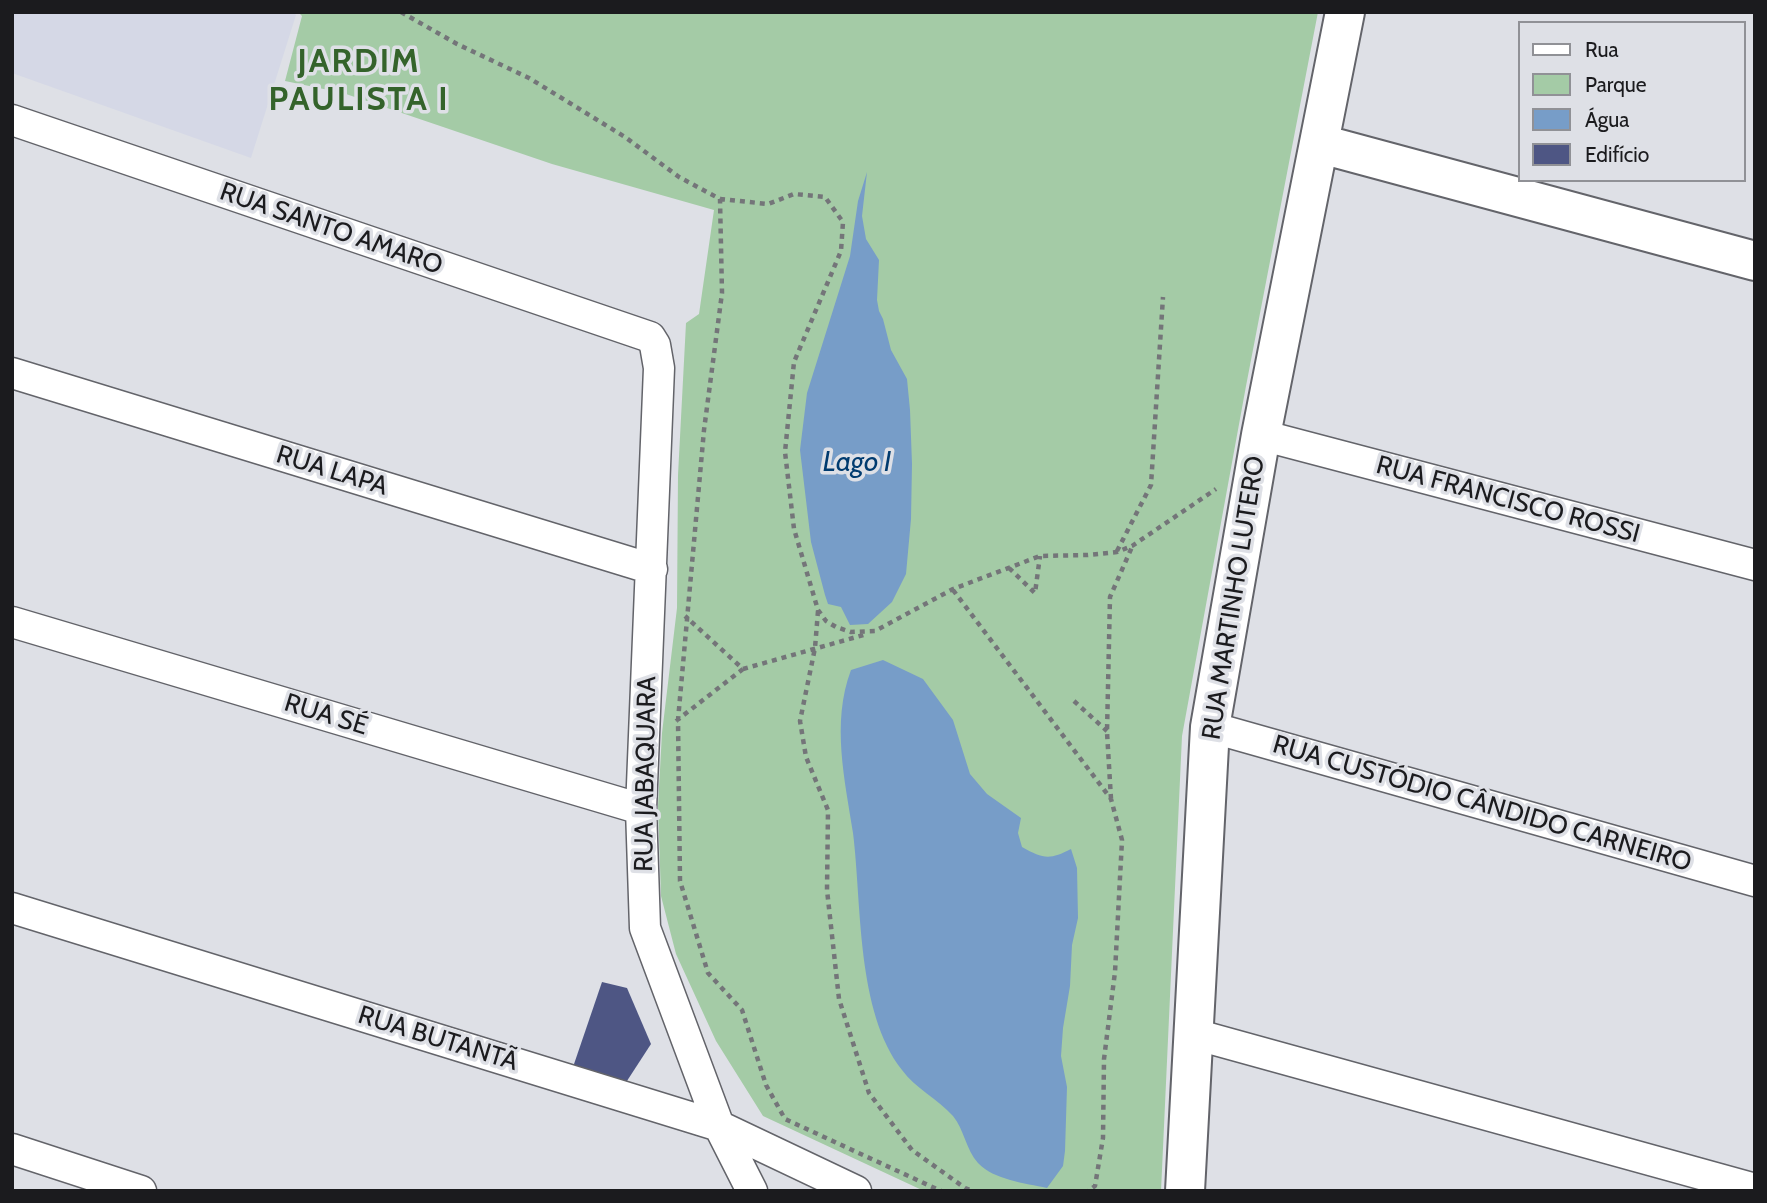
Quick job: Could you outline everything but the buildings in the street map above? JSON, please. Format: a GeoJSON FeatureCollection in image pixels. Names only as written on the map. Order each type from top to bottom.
{"type":"FeatureCollection","features":[{"type":"Feature","properties":{"kind":"street","name":"RUA MARTINHO LUTERO"},"geometry":{"type":"LineString","coordinates":[[1185,1191],[1210,727],[1261,435],[1321,144],[1345,12]]}},
{"type":"Feature","properties":{"kind":"street","name":"RUA SANTO AMARO"},"geometry":{"type":"LineString","coordinates":[[12,120],[650,337]]}},
{"type":"Feature","properties":{"kind":"street"},"geometry":{"type":"LineString","coordinates":[[1321,144],[1755,261]]}},
{"type":"Feature","properties":{"kind":"street","name":"RUA JABAQUARA"},"geometry":{"type":"LineString","coordinates":[[650,337],[655,345],[659,368],[641,809],[645,928],[719,1126],[752,1191]]}},
{"type":"Feature","properties":{"kind":"street","name":"RUA LAPA"},"geometry":{"type":"LineString","coordinates":[[12,373],[652,569]]}},
{"type":"Feature","properties":{"kind":"street","name":"RUA FRANCISCO ROSSI"},"geometry":{"type":"LineString","coordinates":[[1261,435],[1755,565]]}},
{"type":"Feature","properties":{"kind":"street","name":"RUA SÉ"},"geometry":{"type":"LineString","coordinates":[[12,622],[641,809]]}},
{"type":"Feature","properties":{"kind":"street","name":"RUA CUSTÓDIO CÂNDIDO CARNEIRO"},"geometry":{"type":"LineString","coordinates":[[1210,727],[1755,881]]}},
{"type":"Feature","properties":{"kind":"street","name":"RUA BUTANTÃ"},"geometry":{"type":"LineString","coordinates":[[12,908],[719,1126],[856,1191]]}},
{"type":"Feature","properties":{"kind":"street"},"geometry":{"type":"LineString","coordinates":[[1194,1034],[1755,1189]]}},
{"type":"Feature","properties":{"kind":"street"},"geometry":{"type":"LineString","coordinates":[[12,1149],[141,1191]]}},
{"type":"Feature","properties":{"kind":"path"},"geometry":{"type":"LineString","coordinates":[[401,12],[457,44],[529,78],[625,136],[679,177],[720,199],[768,204],[794,194],[825,197],[843,222],[841,251],[794,362],[785,452],[794,529],[818,610],[816,648],[800,721],[806,757],[828,810],[827,890],[839,999],[869,1093],[912,1150],[973,1191]]}},
{"type":"Feature","properties":{"kind":"path"},"geometry":{"type":"LineString","coordinates":[[720,199],[722,293],[704,430],[678,720],[680,881],[708,973],[742,1010],[766,1085],[785,1119],[941,1191]]}},
{"type":"Feature","properties":{"kind":"path"},"geometry":{"type":"LineString","coordinates":[[1117,552],[1151,485],[1163,297]]}},
{"type":"Feature","properties":{"kind":"path"},"geometry":{"type":"LineString","coordinates":[[670,727],[743,669],[875,631],[953,589],[1040,556],[1117,552],[1132,546],[1218,488]]}},
{"type":"Feature","properties":{"kind":"path"},"geometry":{"type":"LineString","coordinates":[[1088,1191],[1095,1186],[1103,1138],[1104,1059],[1115,972],[1122,840],[1111,799],[1107,732],[1110,597],[1132,546]]}},
{"type":"Feature","properties":{"kind":"path"},"geometry":{"type":"LineString","coordinates":[[1009,567],[1035,593],[1040,556]]}},
{"type":"Feature","properties":{"kind":"path"},"geometry":{"type":"LineString","coordinates":[[953,589],[1111,799]]}},
{"type":"Feature","properties":{"kind":"path"},"geometry":{"type":"LineString","coordinates":[[677,608],[743,669]]}},
{"type":"Feature","properties":{"kind":"path"},"geometry":{"type":"LineString","coordinates":[[818,610],[836,627],[851,632],[875,631]]}},
{"type":"Feature","properties":{"kind":"path"},"geometry":{"type":"LineString","coordinates":[[1074,701],[1107,732]]}},
{"type":"Feature","properties":{"kind":"shaded area"},"geometry":{"type":"Polygon","coordinates":[[[12,12],[293,12],[296,15],[251,158],[12,73],[12,12]]]}},
{"type":"Feature","properties":{"kind":"green space"},"geometry":{"type":"Polygon","coordinates":[[[298,12],[1318,12],[1182,736],[1161,1191],[924,1191],[763,1116],[716,1041],[676,954],[661,896],[658,806],[662,733],[677,608],[678,475],[686,323],[699,314],[714,210],[552,164],[343,93],[285,81],[302,16],[298,12]]]}},
{"type":"Feature","properties":{"kind":"water","name":"Lago I"},"geometry":{"type":"Polygon","coordinates":[[[867,172],[862,216],[866,239],[879,260],[879,311],[891,350],[907,379],[912,464],[911,519],[906,574],[892,602],[868,624],[850,625],[841,607],[828,604],[825,595],[811,542],[800,450],[807,393],[850,256],[858,201],[867,172]]]}},
{"type":"Feature","properties":{"kind":"water"},"geometry":{"type":"Polygon","coordinates":[[[883,660],[923,679],[953,720],[970,774],[987,794],[1021,818],[1018,833],[1022,847],[1046,857],[1071,849],[1077,868],[1078,918],[1072,945],[1061,1056],[1067,1087],[1065,1151],[1063,1166],[1047,1188],[1001,1177],[978,1163],[953,1116],[902,1070],[887,1046],[876,1018],[864,956],[841,731],[845,690],[851,670],[883,660]]]}},
{"type":"Feature","properties":{"kind":"district","name":"JARDIM PAULISTA I"},"geometry":{"type":"Point","coordinates":[359,81]}}]}
